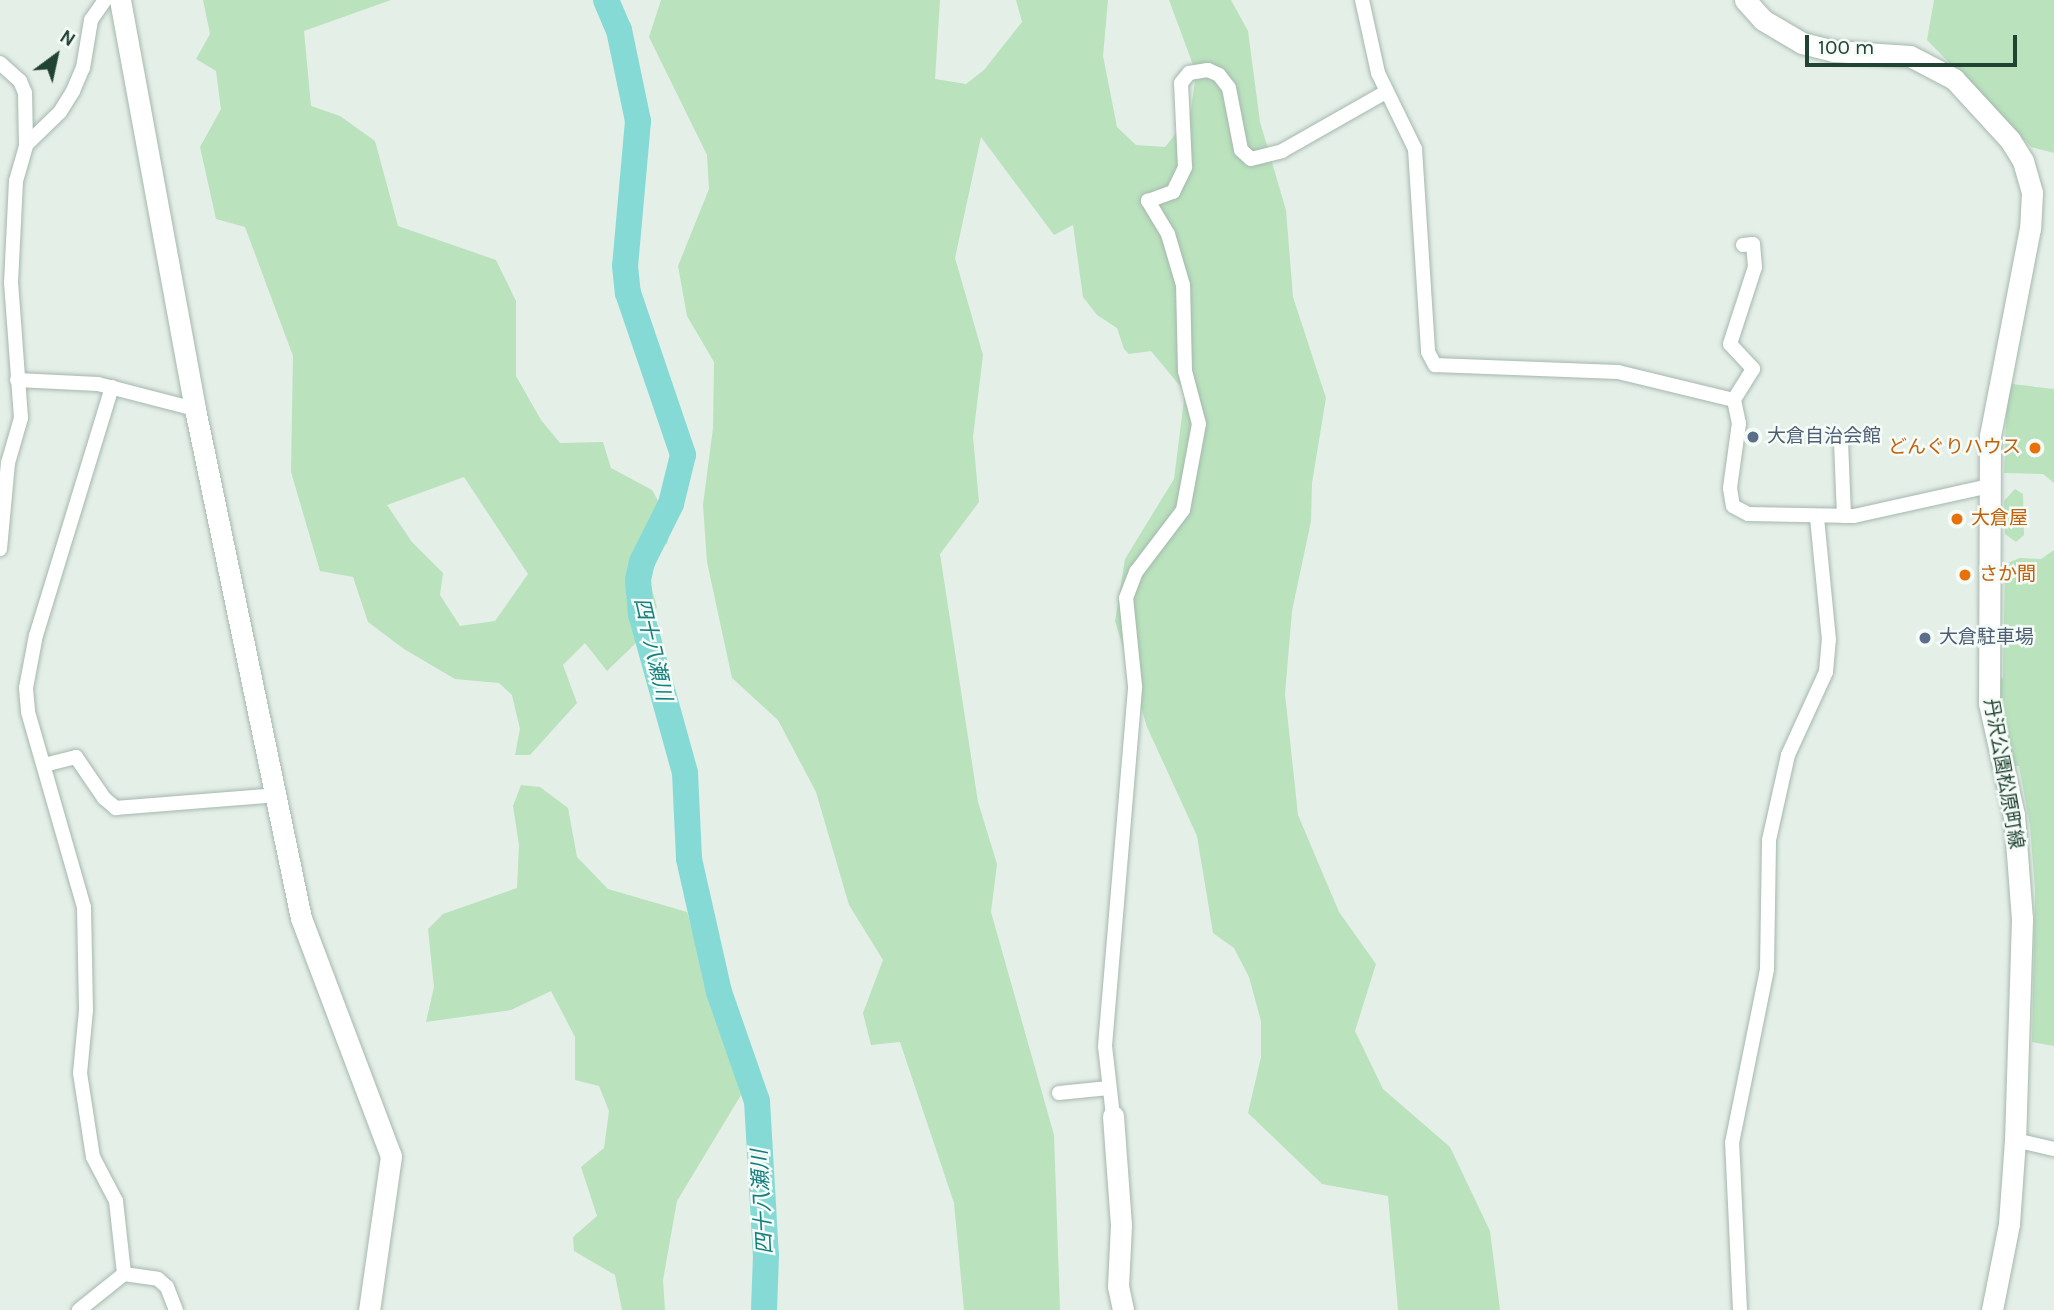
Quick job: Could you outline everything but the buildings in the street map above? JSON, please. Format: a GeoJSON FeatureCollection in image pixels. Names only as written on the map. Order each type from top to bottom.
{"type":"FeatureCollection","features":[{"type":"Feature","properties":{"kind":"street"},"geometry":{"type":"LineString","coordinates":[[26,145],[53,120],[73,91],[83,68],[91,20],[105,0]]}},
{"type":"Feature","properties":{"kind":"street"},"geometry":{"type":"LineString","coordinates":[[120,0],[195,409],[312,956],[391,1156],[369,1310]]}},
{"type":"Feature","properties":{"kind":"street"},"geometry":{"type":"LineString","coordinates":[[1362,0],[1387,92],[1415,149],[1428,352],[1435,365],[1618,372],[1734,400]]}},
{"type":"Feature","properties":{"kind":"street","name":"丹沢公園松原町線"},"geometry":{"type":"LineString","coordinates":[[1745,0],[1763,20],[1802,43],[1834,51],[1889,52],[1934,65],[1964,89],[2010,140],[2023,161],[2032,193],[2030,228],[1996,385],[1989,486],[1989,703],[2014,816],[2022,919],[2015,1140],[2009,1224],[1992,1310]]}},
{"type":"Feature","properties":{"kind":"street"},"geometry":{"type":"LineString","coordinates":[[0,63],[20,81],[25,93],[26,145],[16,180],[11,283],[21,418],[8,463],[0,549]]}},
{"type":"Feature","properties":{"kind":"street"},"geometry":{"type":"LineString","coordinates":[[1124,1310],[1118,1286],[1121,1225],[1105,1046],[1135,686],[1126,598],[1136,572],[1183,510],[1199,424],[1185,371],[1183,285],[1167,234],[1148,201],[1172,192],[1185,167],[1181,83],[1189,73],[1208,70],[1219,75],[1228,88],[1241,150],[1251,159],[1282,151],[1387,92]]}},
{"type":"Feature","properties":{"kind":"street"},"geometry":{"type":"LineString","coordinates":[[1743,245],[1753,244],[1755,267],[1730,344],[1753,369],[1734,400],[1739,423],[1730,488],[1733,506],[1748,514],[1844,516],[1989,486]]}},
{"type":"Feature","properties":{"kind":"street"},"geometry":{"type":"LineString","coordinates":[[17,380],[112,387],[195,409]]}},
{"type":"Feature","properties":{"kind":"street"},"geometry":{"type":"LineString","coordinates":[[112,387],[28,662],[28,712],[84,907],[86,1010],[80,1073],[93,1157],[116,1200],[124,1274]]}},
{"type":"Feature","properties":{"kind":"street"},"geometry":{"type":"LineString","coordinates":[[1841,441],[1844,516]]}},
{"type":"Feature","properties":{"kind":"street"},"geometry":{"type":"LineString","coordinates":[[1740,1310],[1732,1143],[1767,969],[1769,840],[1788,755],[1826,672],[1829,640],[1817,517]]}},
{"type":"Feature","properties":{"kind":"street"},"geometry":{"type":"LineString","coordinates":[[44,765],[76,757],[104,799],[116,808],[276,795]]}},
{"type":"Feature","properties":{"kind":"street"},"geometry":{"type":"LineString","coordinates":[[1059,1093],[1109,1088]]}},
{"type":"Feature","properties":{"kind":"street"},"geometry":{"type":"LineString","coordinates":[[2015,1140],[2054,1149]]}},
{"type":"Feature","properties":{"kind":"street"},"geometry":{"type":"LineString","coordinates":[[79,1310],[124,1274],[158,1279],[167,1287],[176,1310]]}},
{"type":"Feature","properties":{"kind":"green space"},"geometry":{"type":"Polygon","coordinates":[[[203,0],[391,0],[304,31],[311,106],[340,116],[375,141],[398,226],[496,260],[516,301],[516,376],[541,420],[560,443],[603,442],[611,468],[652,490],[672,525],[667,544],[639,554],[632,567],[651,586],[657,607],[639,640],[607,671],[585,643],[563,665],[577,703],[530,755],[515,755],[520,729],[512,695],[499,683],[455,679],[404,649],[368,622],[353,577],[320,571],[291,472],[293,356],[245,227],[216,219],[200,147],[221,109],[216,71],[196,59],[210,34],[203,0]],[[464,477],[387,505],[412,542],[443,573],[440,595],[460,626],[495,621],[528,574],[464,477]]]}},
{"type":"Feature","properties":{"kind":"green space"},"geometry":{"type":"Polygon","coordinates":[[[661,0],[940,0],[935,79],[966,84],[984,70],[1022,22],[1016,0],[1108,0],[1103,56],[1117,127],[1136,145],[1165,147],[1190,116],[1196,73],[1169,0],[1231,0],[1248,31],[1260,122],[1286,210],[1293,297],[1326,398],[1312,483],[1311,521],[1292,611],[1285,694],[1298,815],[1339,912],[1376,964],[1355,1031],[1383,1089],[1450,1147],[1490,1231],[1500,1310],[1398,1310],[1388,1196],[1322,1184],[1248,1113],[1261,1057],[1261,1021],[1249,977],[1234,948],[1213,933],[1197,836],[1147,727],[1115,621],[1125,559],[1174,479],[1185,392],[1151,351],[1129,354],[1124,349],[1117,328],[1097,315],[1083,297],[1073,225],[1054,235],[981,137],[955,258],[983,355],[973,437],[979,502],[940,554],[978,802],[997,864],[991,912],[1054,1135],[1060,1310],[964,1310],[954,1203],[900,1042],[871,1045],[863,1013],[883,960],[849,905],[816,792],[778,720],[732,678],[707,562],[703,505],[713,428],[714,362],[687,316],[678,266],[709,189],[707,155],[649,37],[661,0]]]}},
{"type":"Feature","properties":{"kind":"green space"},"geometry":{"type":"Polygon","coordinates":[[[1934,0],[2054,0],[2054,153],[2031,147],[1927,40],[1934,0]]]}},
{"type":"Feature","properties":{"kind":"green space"},"geometry":{"type":"Polygon","coordinates":[[[2012,384],[2054,389],[2054,483],[2043,474],[2004,473],[2007,396],[2012,384]]]}},
{"type":"Feature","properties":{"kind":"green space"},"geometry":{"type":"Polygon","coordinates":[[[2015,489],[2023,494],[2024,535],[2016,542],[2005,534],[2004,501],[2015,489]]]}},
{"type":"Feature","properties":{"kind":"green space"},"geometry":{"type":"Polygon","coordinates":[[[2054,550],[2054,1046],[2032,1042],[2035,890],[2030,826],[2019,766],[2012,766],[1994,679],[2003,678],[2005,564],[2020,558],[2041,559],[2054,550]]]}},
{"type":"Feature","properties":{"kind":"green space"},"geometry":{"type":"Polygon","coordinates":[[[521,785],[540,787],[568,808],[577,857],[608,889],[687,912],[741,1095],[677,1201],[663,1280],[665,1310],[622,1310],[615,1275],[574,1251],[573,1237],[597,1216],[581,1167],[604,1148],[609,1111],[599,1086],[575,1080],[575,1037],[551,991],[511,1010],[426,1022],[434,987],[428,929],[443,914],[517,888],[519,845],[513,806],[521,785]]]}},
{"type":"Feature","properties":{"kind":"waterway","name":"四十八瀬川"},"geometry":{"type":"LineString","coordinates":[[606,0],[619,30],[638,121],[625,266],[628,293],[683,455],[671,504],[642,562],[638,580],[641,614],[685,773],[689,859],[719,992],[757,1101],[766,1255],[764,1310]]}},
{"type":"Feature","properties":{"kind":"place","name":"大倉自治会館"},"geometry":{"type":"Point","coordinates":[1753,437]}},
{"type":"Feature","properties":{"kind":"place","name":"どんぐりハウス"},"geometry":{"type":"Point","coordinates":[2035,448]}},
{"type":"Feature","properties":{"kind":"place","name":"大倉屋"},"geometry":{"type":"Point","coordinates":[1957,519]}},
{"type":"Feature","properties":{"kind":"place","name":"さか間"},"geometry":{"type":"Point","coordinates":[1965,575]}},
{"type":"Feature","properties":{"kind":"place","name":"大倉駐車場"},"geometry":{"type":"Point","coordinates":[1925,638]}}]}
